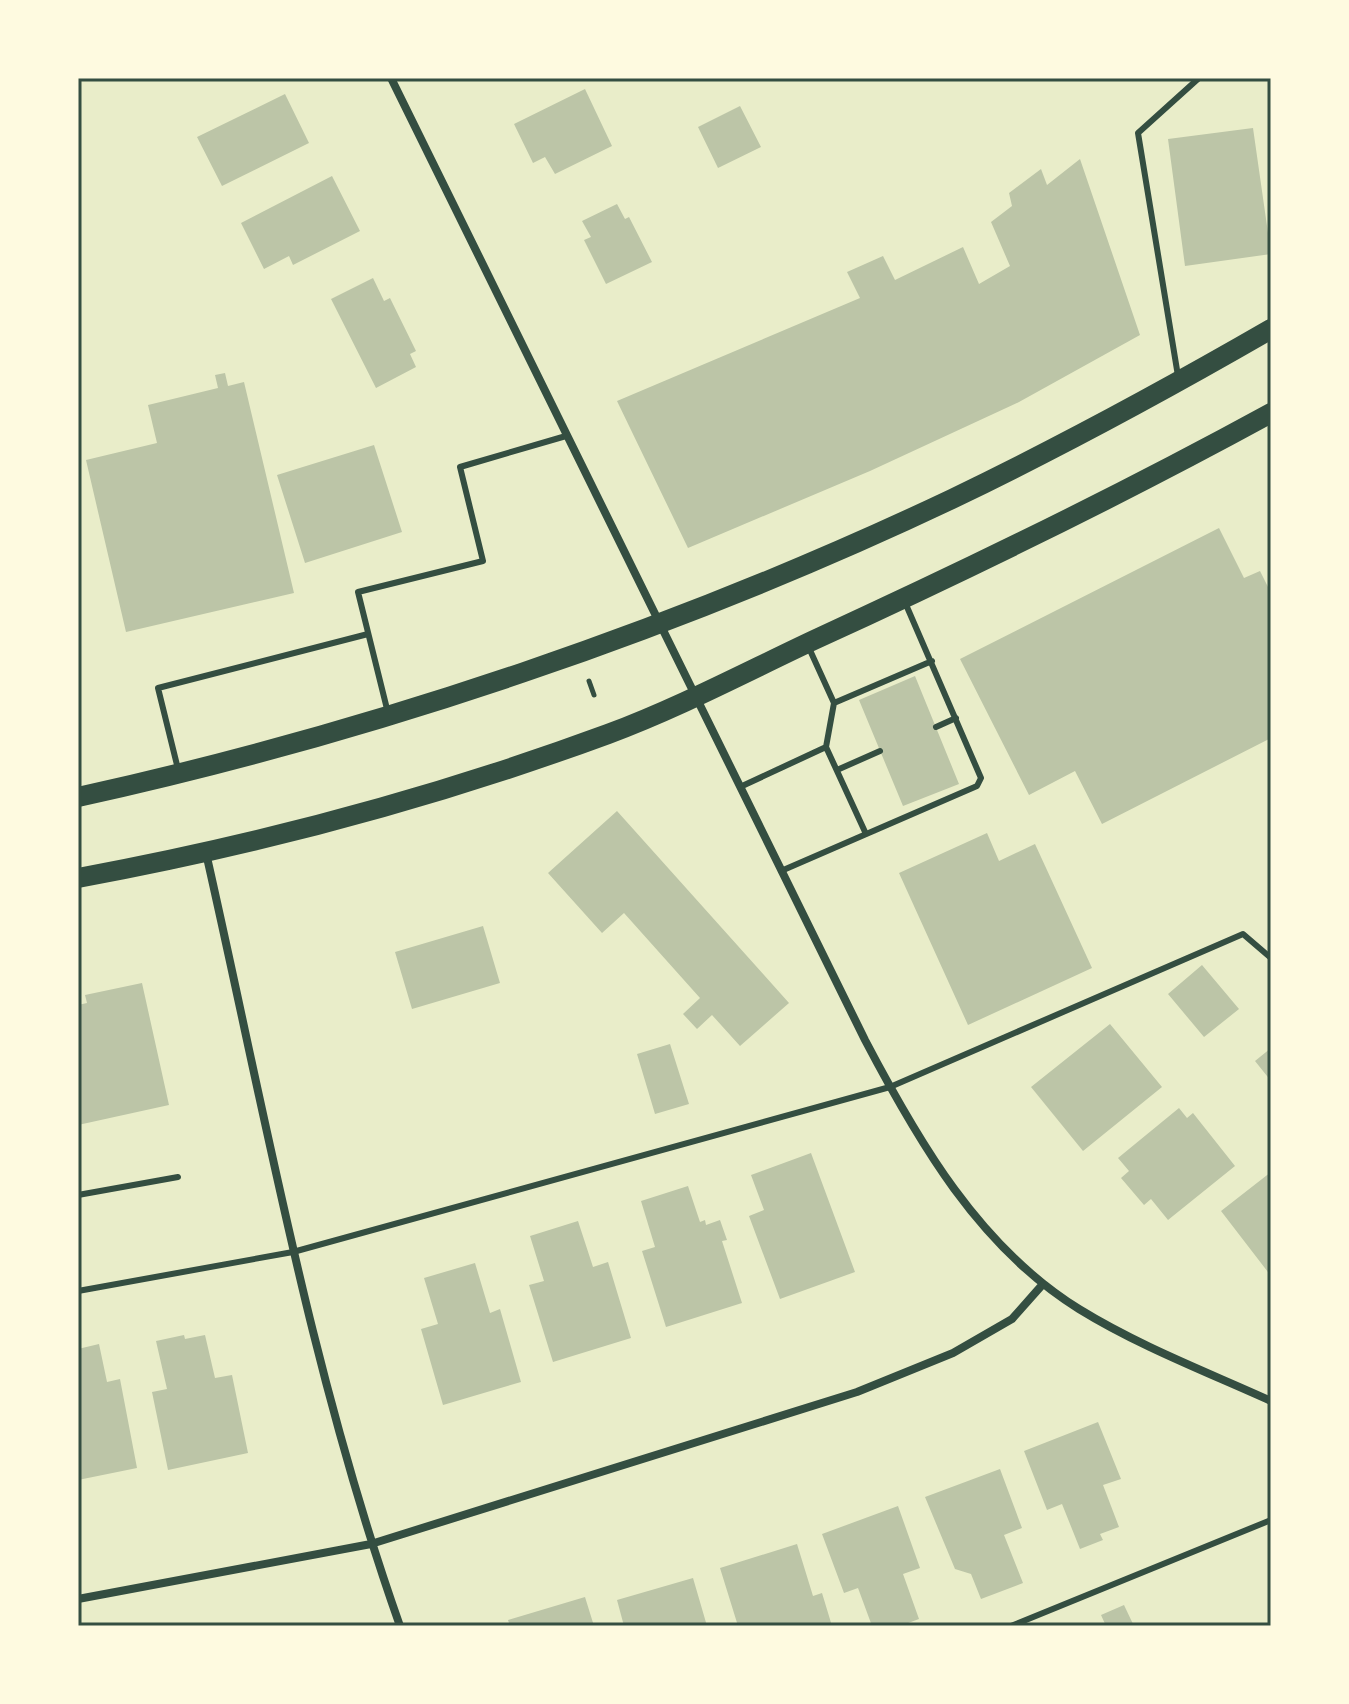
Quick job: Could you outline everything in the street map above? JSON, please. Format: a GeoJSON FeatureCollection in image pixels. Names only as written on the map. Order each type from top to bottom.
{"type":"FeatureCollection","features":[{"type":"Feature","properties":{"kind":"main road"},"geometry":{"type":"LineString","coordinates":[[78,797],[179,773],[388,714],[659,622],[872,536],[953,498],[1179,381],[1271,329]]}},
{"type":"Feature","properties":{"kind":"main road"},"geometry":{"type":"LineString","coordinates":[[78,878],[206,852],[319,824],[610,733],[904,599],[1142,482],[1271,413]]}},
{"type":"Feature","properties":{"kind":"street"},"geometry":{"type":"LineString","coordinates":[[391,78],[781,871],[890,1087],[936,1164],[1006,1251],[1043,1284],[1078,1309],[1120,1332],[1271,1401]]}},
{"type":"Feature","properties":{"kind":"street"},"geometry":{"type":"LineString","coordinates":[[206,852],[293,1252],[342,1449],[400,1626]]}},
{"type":"Feature","properties":{"kind":"street"},"geometry":{"type":"LineString","coordinates":[[78,1599],[371,1544],[857,1392],[953,1353],[1012,1319],[1043,1284]]}},
{"type":"Feature","properties":{"kind":"lane"},"geometry":{"type":"LineString","coordinates":[[1179,381],[1138,133],[1199,78]]}},
{"type":"Feature","properties":{"kind":"lane"},"geometry":{"type":"LineString","coordinates":[[388,714],[358,592],[483,561],[460,467],[566,436]]}},
{"type":"Feature","properties":{"kind":"lane"},"geometry":{"type":"LineString","coordinates":[[781,871],[977,786],[981,778],[904,599]]}},
{"type":"Feature","properties":{"kind":"lane"},"geometry":{"type":"LineString","coordinates":[[179,773],[158,688],[368,634]]}},
{"type":"Feature","properties":{"kind":"lane"},"geometry":{"type":"LineString","coordinates":[[807,644],[834,703],[826,747],[866,834]]}},
{"type":"Feature","properties":{"kind":"lane"},"geometry":{"type":"LineString","coordinates":[[834,703],[932,661]]}},
{"type":"Feature","properties":{"kind":"lane"},"geometry":{"type":"LineString","coordinates":[[936,727],[956,718]]}},
{"type":"Feature","properties":{"kind":"lane"},"geometry":{"type":"LineString","coordinates":[[740,787],[826,747]]}},
{"type":"Feature","properties":{"kind":"lane"},"geometry":{"type":"LineString","coordinates":[[837,770],[880,751]]}},
{"type":"Feature","properties":{"kind":"lane"},"geometry":{"type":"LineString","coordinates":[[78,1291],[293,1252],[890,1087],[1243,934],[1271,958]]}},
{"type":"Feature","properties":{"kind":"lane"},"geometry":{"type":"LineString","coordinates":[[78,1195],[178,1177]]}},
{"type":"Feature","properties":{"kind":"lane"},"geometry":{"type":"LineString","coordinates":[[1011,1626],[1271,1520]]}},
{"type":"Feature","properties":{"kind":"building"},"geometry":{"type":"Polygon","coordinates":[[[585,89],[612,146],[555,174],[545,157],[533,163],[514,124],[585,89]]]}},
{"type":"Feature","properties":{"kind":"building"},"geometry":{"type":"Polygon","coordinates":[[[285,94],[309,143],[222,186],[197,137],[285,94]]]}},
{"type":"Feature","properties":{"kind":"building"},"geometry":{"type":"Polygon","coordinates":[[[740,106],[761,147],[718,168],[698,127],[740,106]]]}},
{"type":"Feature","properties":{"kind":"building"},"geometry":{"type":"Polygon","coordinates":[[[1253,128],[1271,254],[1185,266],[1168,139],[1253,128]]]}},
{"type":"Feature","properties":{"kind":"building"},"geometry":{"type":"Polygon","coordinates":[[[1080,159],[1140,335],[1019,402],[870,471],[688,548],[617,401],[860,298],[847,272],[883,256],[895,280],[963,247],[979,284],[1010,266],[991,222],[1012,206],[1009,193],[1041,169],[1047,185],[1080,159]]]}},
{"type":"Feature","properties":{"kind":"building"},"geometry":{"type":"Polygon","coordinates":[[[332,176],[360,231],[293,265],[289,256],[264,269],[241,223],[332,176]]]}},
{"type":"Feature","properties":{"kind":"building"},"geometry":{"type":"Polygon","coordinates":[[[617,204],[625,219],[629,217],[652,262],[606,284],[584,240],[591,237],[582,221],[617,204]]]}},
{"type":"Feature","properties":{"kind":"building"},"geometry":{"type":"Polygon","coordinates":[[[373,278],[384,301],[390,298],[416,351],[410,354],[416,367],[376,388],[331,299],[373,278]]]}},
{"type":"Feature","properties":{"kind":"building"},"geometry":{"type":"Polygon","coordinates":[[[225,373],[228,386],[244,382],[294,593],[126,632],[86,460],[157,443],[148,405],[218,388],[215,375],[225,373]]]}},
{"type":"Feature","properties":{"kind":"building"},"geometry":{"type":"Polygon","coordinates":[[[374,445],[402,532],[305,563],[277,475],[374,445]]]}},
{"type":"Feature","properties":{"kind":"building"},"geometry":{"type":"Polygon","coordinates":[[[1219,528],[1244,578],[1260,571],[1271,593],[1271,738],[1102,824],[1075,771],[1029,795],[960,659],[1219,528]]]}},
{"type":"Feature","properties":{"kind":"building"},"geometry":{"type":"Polygon","coordinates":[[[915,676],[959,784],[903,806],[859,700],[915,676]]]}},
{"type":"Feature","properties":{"kind":"building"},"geometry":{"type":"Polygon","coordinates":[[[617,811],[789,1003],[740,1046],[712,1015],[697,1029],[683,1014],[700,998],[624,913],[602,933],[548,873],[617,811]]]}},
{"type":"Feature","properties":{"kind":"building"},"geometry":{"type":"Polygon","coordinates":[[[987,833],[999,861],[1035,844],[1092,968],[968,1025],[899,873],[987,833]]]}},
{"type":"Feature","properties":{"kind":"building"},"geometry":{"type":"Polygon","coordinates":[[[483,926],[500,983],[412,1009],[395,952],[483,926]]]}},
{"type":"Feature","properties":{"kind":"building"},"geometry":{"type":"Polygon","coordinates":[[[1202,965],[1239,1009],[1204,1037],[1168,994],[1202,965]]]}},
{"type":"Feature","properties":{"kind":"building"},"geometry":{"type":"Polygon","coordinates":[[[142,983],[169,1105],[78,1125],[78,1005],[87,1003],[85,995],[142,983]]]}},
{"type":"Feature","properties":{"kind":"building"},"geometry":{"type":"Polygon","coordinates":[[[1110,1024],[1162,1087],[1083,1151],[1031,1087],[1110,1024]]]}},
{"type":"Feature","properties":{"kind":"building"},"geometry":{"type":"Polygon","coordinates":[[[670,1044],[689,1104],[655,1114],[637,1054],[670,1044]]]}},
{"type":"Feature","properties":{"kind":"building"},"geometry":{"type":"Polygon","coordinates":[[[1271,1048],[1271,1081],[1255,1061],[1271,1048]]]}},
{"type":"Feature","properties":{"kind":"building"},"geometry":{"type":"Polygon","coordinates":[[[1179,1108],[1187,1118],[1193,1113],[1235,1166],[1168,1220],[1151,1199],[1144,1205],[1121,1178],[1129,1171],[1118,1158],[1179,1108]]]}},
{"type":"Feature","properties":{"kind":"building"},"geometry":{"type":"Polygon","coordinates":[[[811,1153],[855,1272],[780,1299],[749,1216],[764,1210],[751,1175],[811,1153]]]}},
{"type":"Feature","properties":{"kind":"building"},"geometry":{"type":"Polygon","coordinates":[[[1271,1172],[1271,1276],[1221,1211],[1271,1172]]]}},
{"type":"Feature","properties":{"kind":"building"},"geometry":{"type":"Polygon","coordinates":[[[688,1186],[700,1222],[705,1220],[706,1225],[720,1220],[727,1240],[722,1241],[742,1303],[666,1327],[642,1251],[655,1247],[641,1201],[688,1186]]]}},
{"type":"Feature","properties":{"kind":"building"},"geometry":{"type":"Polygon","coordinates":[[[578,1221],[593,1267],[608,1262],[631,1338],[553,1362],[529,1285],[544,1281],[530,1236],[578,1221]]]}},
{"type":"Feature","properties":{"kind":"building"},"geometry":{"type":"Polygon","coordinates":[[[475,1263],[490,1313],[500,1309],[521,1382],[443,1405],[421,1329],[438,1324],[424,1278],[475,1263]]]}},
{"type":"Feature","properties":{"kind":"building"},"geometry":{"type":"Polygon","coordinates":[[[184,1335],[185,1339],[205,1335],[215,1378],[232,1375],[248,1453],[168,1470],[152,1392],[167,1389],[156,1341],[184,1335]]]}},
{"type":"Feature","properties":{"kind":"building"},"geometry":{"type":"Polygon","coordinates":[[[99,1344],[107,1382],[120,1379],[137,1468],[78,1480],[78,1349],[99,1344]]]}},
{"type":"Feature","properties":{"kind":"building"},"geometry":{"type":"Polygon","coordinates":[[[1098,1422],[1121,1479],[1103,1485],[1119,1527],[1100,1534],[1103,1540],[1080,1549],[1062,1504],[1047,1510],[1024,1451],[1098,1422]]]}},
{"type":"Feature","properties":{"kind":"building"},"geometry":{"type":"Polygon","coordinates":[[[1000,1469],[1022,1528],[1004,1535],[1023,1583],[981,1599],[971,1574],[955,1569],[925,1497],[1000,1469]]]}},
{"type":"Feature","properties":{"kind":"building"},"geometry":{"type":"Polygon","coordinates":[[[898,1506],[920,1568],[903,1574],[919,1619],[900,1626],[872,1626],[858,1588],[844,1593],[822,1534],[898,1506]]]}},
{"type":"Feature","properties":{"kind":"building"},"geometry":{"type":"Polygon","coordinates":[[[797,1544],[813,1596],[822,1593],[832,1626],[738,1626],[720,1568],[797,1544]]]}},
{"type":"Feature","properties":{"kind":"building"},"geometry":{"type":"Polygon","coordinates":[[[693,1578],[707,1626],[624,1626],[617,1600],[693,1578]]]}},
{"type":"Feature","properties":{"kind":"building"},"geometry":{"type":"Polygon","coordinates":[[[585,1597],[594,1626],[510,1626],[508,1620],[585,1597]]]}},
{"type":"Feature","properties":{"kind":"building"},"geometry":{"type":"Polygon","coordinates":[[[1124,1605],[1133,1624],[1106,1626],[1101,1615],[1124,1605]]]}}]}
